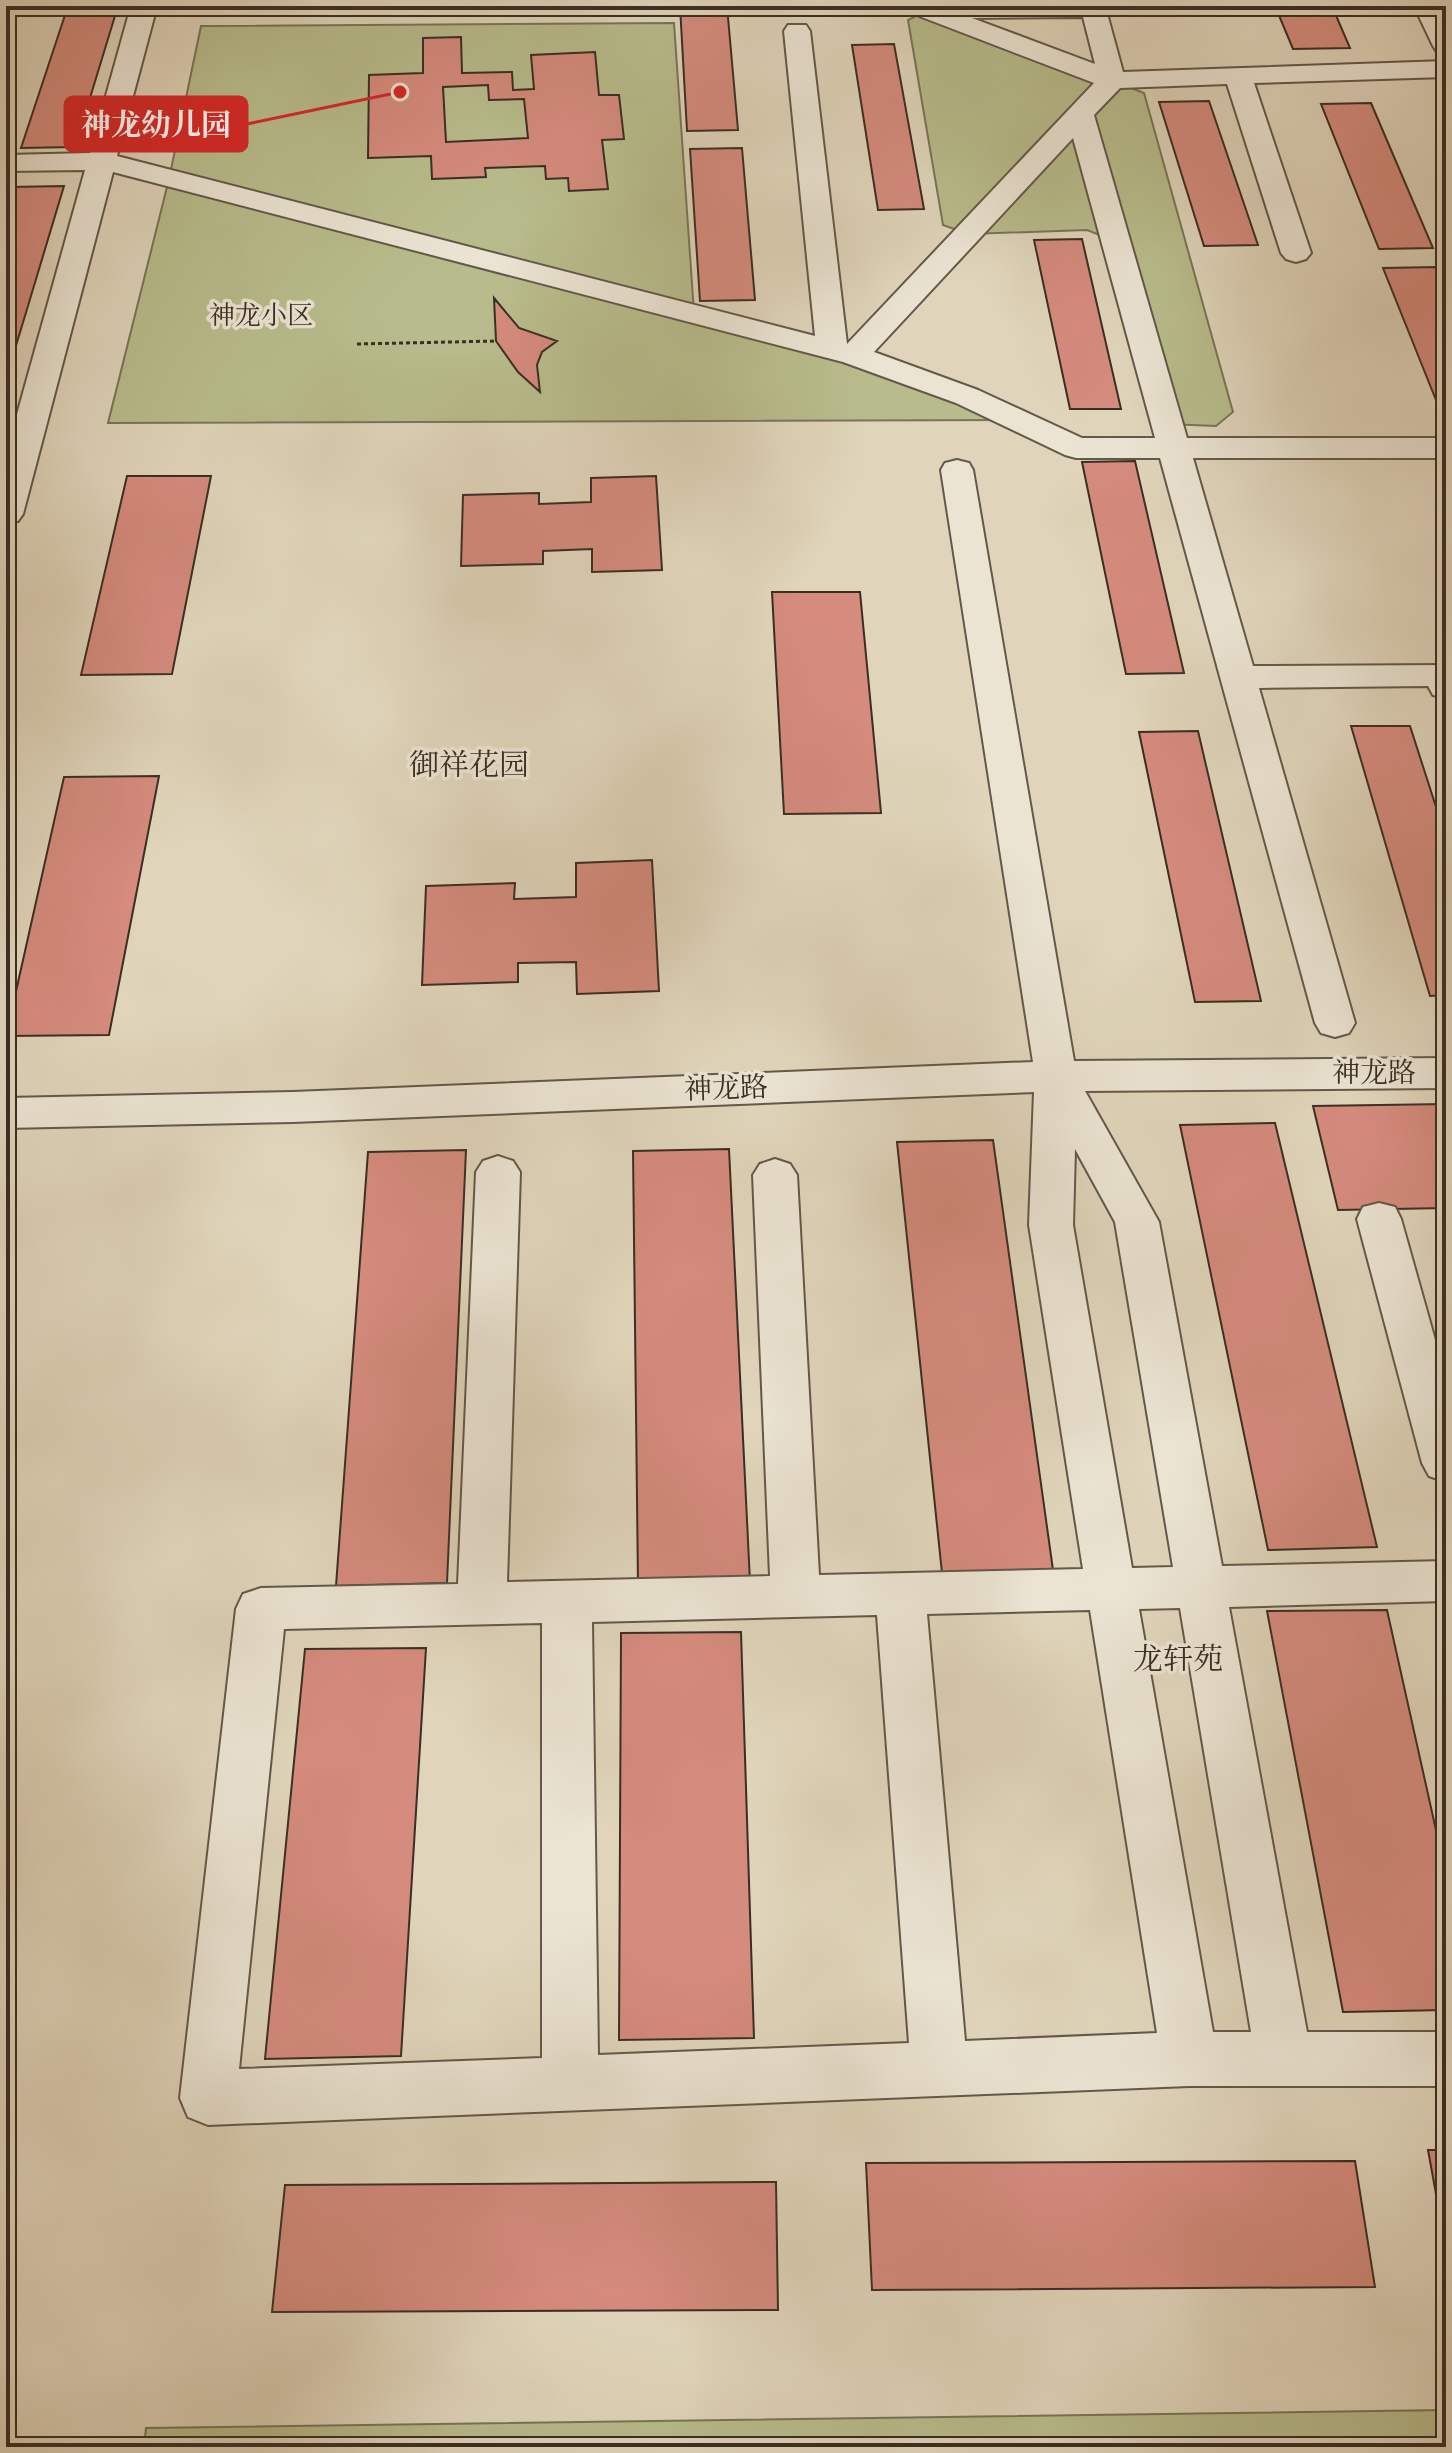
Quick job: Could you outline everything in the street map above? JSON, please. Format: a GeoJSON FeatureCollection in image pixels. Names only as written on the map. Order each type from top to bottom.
{"type":"FeatureCollection","features":[{"type":"Feature","properties":{"kind":"street"},"geometry":{"type":"LineString","coordinates":[[6,514],[21,403],[102,161],[144,6]]}},
{"type":"Feature","properties":{"kind":"street"},"geometry":{"type":"LineString","coordinates":[[1427,6],[1446,46]]}},
{"type":"Feature","properties":{"kind":"street"},"geometry":{"type":"LineString","coordinates":[[1112,80],[1094,9],[928,10],[1112,80],[1446,69]]}},
{"type":"Feature","properties":{"kind":"street"},"geometry":{"type":"LineString","coordinates":[[797,31],[843,352]]}},
{"type":"Feature","properties":{"kind":"street"},"geometry":{"type":"LineString","coordinates":[[1238,76],[1296,253]]}},
{"type":"Feature","properties":{"kind":"street"},"geometry":{"type":"LineString","coordinates":[[843,352],[1112,80]]}},
{"type":"Feature","properties":{"kind":"street"},"geometry":{"type":"LineString","coordinates":[[1080,114],[1335,1023]]}},
{"type":"Feature","properties":{"kind":"street"},"geometry":{"type":"LineString","coordinates":[[6,163],[102,161],[843,352],[964,392],[1076,448],[1446,448]]}},
{"type":"Feature","properties":{"kind":"street"},"geometry":{"type":"LineString","coordinates":[[957,470],[1056,1076],[1051,1225],[1189,2059]]}},
{"type":"Feature","properties":{"kind":"street"},"geometry":{"type":"LineString","coordinates":[[1238,677],[1442,675],[1446,687]]}},
{"type":"Feature","properties":{"kind":"street","name":"神龙路"},"geometry":{"type":"LineString","coordinates":[[6,1113],[293,1107],[1056,1076],[1446,1073]]}},
{"type":"Feature","properties":{"kind":"street"},"geometry":{"type":"LineString","coordinates":[[1056,1076],[1137,1222],[1284,2059]]}},
{"type":"Feature","properties":{"kind":"street"},"geometry":{"type":"LineString","coordinates":[[482,1603],[498,1172]]}},
{"type":"Feature","properties":{"kind":"street"},"geometry":{"type":"LineString","coordinates":[[775,1175],[795,1595]]}},
{"type":"Feature","properties":{"kind":"street"},"geometry":{"type":"LineString","coordinates":[[1379,1219],[1446,1463]]}},
{"type":"Feature","properties":{"kind":"street"},"geometry":{"type":"LineString","coordinates":[[1446,1581],[261,1609],[208,2098],[1189,2059],[1446,2059]]}},
{"type":"Feature","properties":{"kind":"street"},"geometry":{"type":"LineString","coordinates":[[900,1593],[939,2069]]}},
{"type":"Feature","properties":{"kind":"street"},"geometry":{"type":"LineString","coordinates":[[567,1601],[570,2084]]}},
{"type":"Feature","properties":{"kind":"path"},"geometry":{"type":"LineString","coordinates":[[357,344],[496,341]]}},
{"type":"Feature","properties":{"kind":"green space"},"geometry":{"type":"Polygon","coordinates":[[[928,10],[1144,93],[1233,412],[1216,426],[1167,424],[1115,241],[1087,230],[968,234],[943,225],[908,20],[928,10]]]}},
{"type":"Feature","properties":{"kind":"green space"},"geometry":{"type":"Polygon","coordinates":[[[674,23],[694,313],[1024,420],[108,423],[169,179],[201,26],[674,23]]]}},
{"type":"Feature","properties":{"kind":"green space"},"geometry":{"type":"Polygon","coordinates":[[[1446,2410],[1446,2447],[144,2447],[146,2428],[1446,2410]]]}},
{"type":"Feature","properties":{"kind":"building"},"geometry":{"type":"Polygon","coordinates":[[[68,6],[118,6],[75,147],[21,148],[68,6]]]}},
{"type":"Feature","properties":{"kind":"building"},"geometry":{"type":"Polygon","coordinates":[[[680,6],[727,6],[738,130],[687,131],[680,6]]]}},
{"type":"Feature","properties":{"kind":"building"},"geometry":{"type":"Polygon","coordinates":[[[1275,6],[1332,6],[1350,48],[1293,49],[1275,6]]]}},
{"type":"Feature","properties":{"kind":"building"},"geometry":{"type":"Polygon","coordinates":[[[461,37],[462,73],[512,72],[513,90],[534,89],[531,55],[595,52],[599,95],[619,95],[624,139],[602,140],[608,189],[569,191],[568,178],[546,179],[545,166],[485,168],[486,177],[432,179],[431,156],[368,158],[369,75],[423,73],[423,38],[461,37]],[[488,85],[443,87],[446,142],[528,138],[524,99],[489,100],[488,85]]]}},
{"type":"Feature","properties":{"kind":"building"},"geometry":{"type":"Polygon","coordinates":[[[894,44],[924,209],[878,210],[852,45],[894,44]]]}},
{"type":"Feature","properties":{"kind":"building"},"geometry":{"type":"Polygon","coordinates":[[[1209,101],[1258,245],[1204,246],[1159,102],[1209,101]]]}},
{"type":"Feature","properties":{"kind":"building"},"geometry":{"type":"Polygon","coordinates":[[[1371,103],[1433,248],[1379,249],[1321,104],[1371,103]]]}},
{"type":"Feature","properties":{"kind":"building"},"geometry":{"type":"Polygon","coordinates":[[[742,148],[755,300],[700,301],[690,149],[742,148]]]}},
{"type":"Feature","properties":{"kind":"building"},"geometry":{"type":"Polygon","coordinates":[[[64,186],[6,379],[6,195],[9,187],[64,186]]]}},
{"type":"Feature","properties":{"kind":"building"},"geometry":{"type":"Polygon","coordinates":[[[1082,239],[1121,409],[1070,409],[1034,240],[1082,239]]]}},
{"type":"Feature","properties":{"kind":"building"},"geometry":{"type":"Polygon","coordinates":[[[1437,267],[1446,288],[1446,425],[1383,268],[1437,267]]]}},
{"type":"Feature","properties":{"kind":"building"},"geometry":{"type":"Polygon","coordinates":[[[494,298],[519,328],[557,341],[542,352],[537,365],[540,392],[518,372],[496,341],[494,298]]]}},
{"type":"Feature","properties":{"kind":"building"},"geometry":{"type":"Polygon","coordinates":[[[1135,461],[1184,673],[1126,674],[1082,462],[1135,461]]]}},
{"type":"Feature","properties":{"kind":"building"},"geometry":{"type":"Polygon","coordinates":[[[127,476],[211,476],[172,674],[81,675],[127,476]]]}},
{"type":"Feature","properties":{"kind":"building"},"geometry":{"type":"Polygon","coordinates":[[[656,476],[662,570],[592,572],[592,549],[543,551],[543,564],[461,566],[463,495],[539,493],[539,504],[591,502],[591,478],[656,476]]]}},
{"type":"Feature","properties":{"kind":"building"},"geometry":{"type":"Polygon","coordinates":[[[772,592],[860,592],[881,813],[784,814],[772,592]]]}},
{"type":"Feature","properties":{"kind":"building"},"geometry":{"type":"Polygon","coordinates":[[[1351,726],[1410,726],[1446,838],[1446,995],[1430,996],[1351,726]]]}},
{"type":"Feature","properties":{"kind":"building"},"geometry":{"type":"Polygon","coordinates":[[[1198,731],[1261,1001],[1195,1002],[1139,732],[1198,731]]]}},
{"type":"Feature","properties":{"kind":"building"},"geometry":{"type":"Polygon","coordinates":[[[159,776],[109,1035],[6,1036],[64,777],[159,776]]]}},
{"type":"Feature","properties":{"kind":"building"},"geometry":{"type":"Polygon","coordinates":[[[652,860],[659,991],[577,994],[576,962],[518,963],[518,982],[422,985],[426,886],[515,883],[514,899],[576,897],[576,863],[652,860]]]}},
{"type":"Feature","properties":{"kind":"building"},"geometry":{"type":"Polygon","coordinates":[[[1446,1104],[1446,1208],[1338,1210],[1313,1106],[1446,1104]]]}},
{"type":"Feature","properties":{"kind":"building"},"geometry":{"type":"Polygon","coordinates":[[[1275,1123],[1377,1547],[1268,1550],[1180,1125],[1275,1123]]]}},
{"type":"Feature","properties":{"kind":"building"},"geometry":{"type":"Polygon","coordinates":[[[993,1140],[1053,1570],[942,1573],[897,1142],[993,1140]]]}},
{"type":"Feature","properties":{"kind":"building"},"geometry":{"type":"Polygon","coordinates":[[[729,1149],[750,1582],[638,1585],[633,1151],[729,1149]]]}},
{"type":"Feature","properties":{"kind":"building"},"geometry":{"type":"Polygon","coordinates":[[[466,1150],[447,1583],[336,1586],[368,1152],[466,1150]]]}},
{"type":"Feature","properties":{"kind":"building"},"geometry":{"type":"Polygon","coordinates":[[[1387,1610],[1446,1875],[1446,2010],[1343,2012],[1267,1611],[1387,1610]]]}},
{"type":"Feature","properties":{"kind":"building"},"geometry":{"type":"Polygon","coordinates":[[[741,1632],[754,2038],[619,2040],[621,1633],[741,1632]]]}},
{"type":"Feature","properties":{"kind":"building"},"geometry":{"type":"Polygon","coordinates":[[[426,1648],[401,2056],[265,2059],[305,1649],[426,1648]]]}},
{"type":"Feature","properties":{"kind":"building"},"geometry":{"type":"Polygon","coordinates":[[[1428,2150],[1446,2150],[1446,2249],[1428,2150]]]}},
{"type":"Feature","properties":{"kind":"building"},"geometry":{"type":"Polygon","coordinates":[[[1355,2161],[1375,2287],[872,2290],[866,2163],[1355,2161]]]}},
{"type":"Feature","properties":{"kind":"building"},"geometry":{"type":"Polygon","coordinates":[[[776,2182],[778,2310],[272,2312],[285,2185],[776,2182]]]}},
{"type":"Feature","properties":{"kind":"place","name":"神龙幼儿园"},"geometry":{"type":"Point","coordinates":[400,92]}},
{"type":"Feature","properties":{"kind":"district","name":"神龙小区"},"geometry":{"type":"Point","coordinates":[261,316]}},
{"type":"Feature","properties":{"kind":"district","name":"御祥花园"},"geometry":{"type":"Point","coordinates":[469,767]}},
{"type":"Feature","properties":{"kind":"district","name":"龙轩苑"},"geometry":{"type":"Point","coordinates":[1178,1661]}}]}
